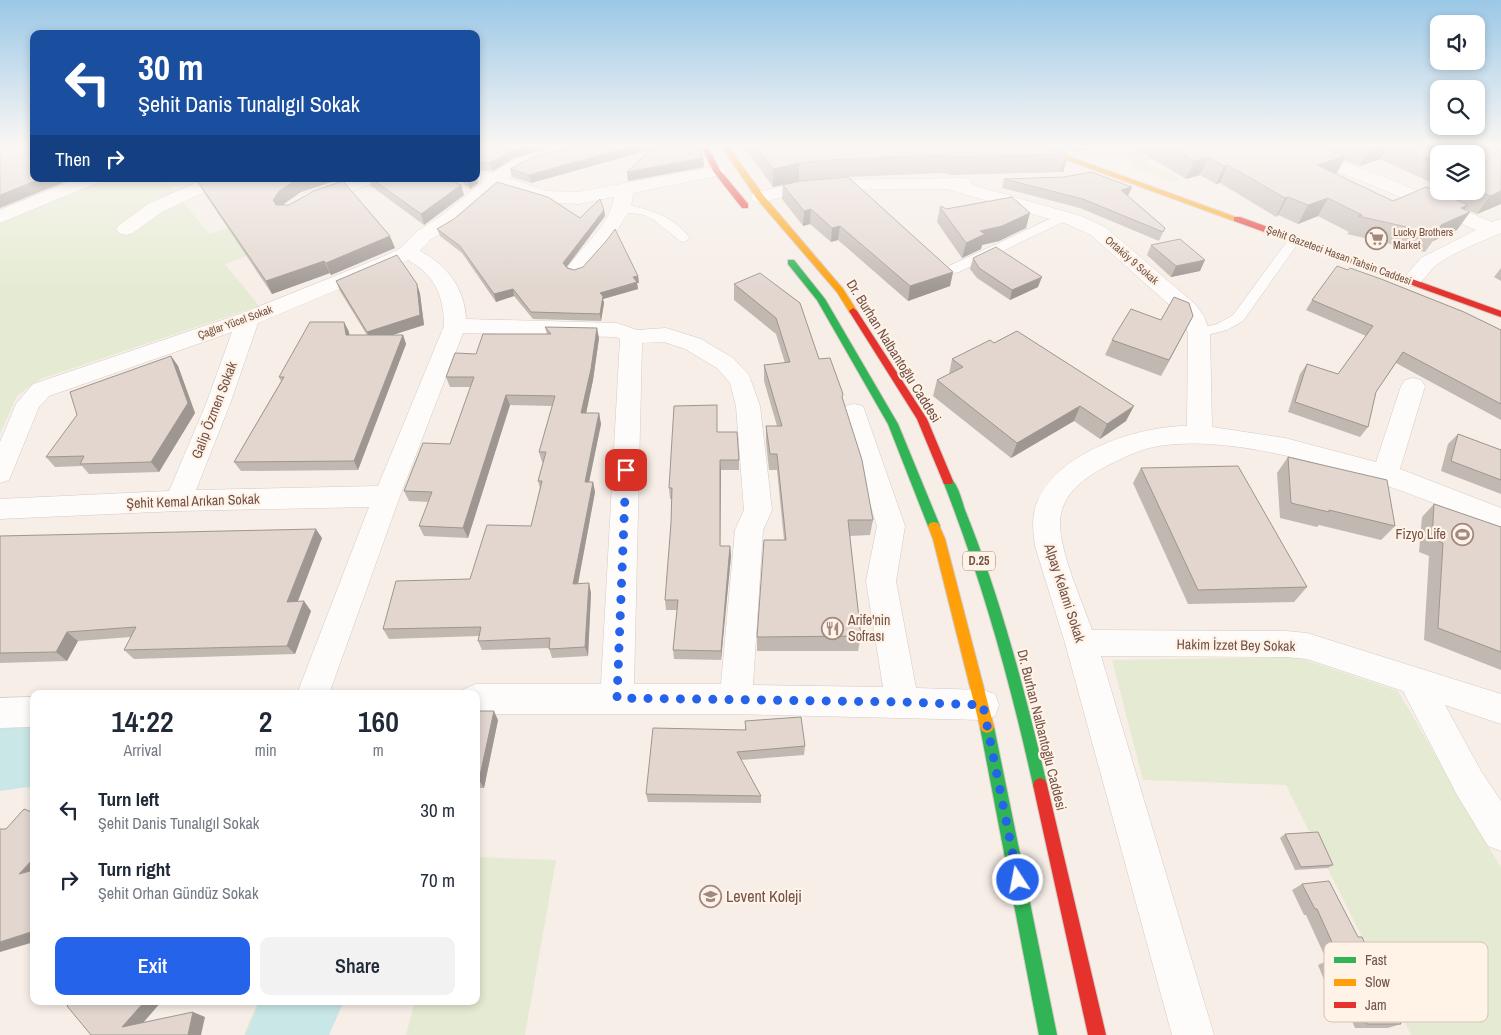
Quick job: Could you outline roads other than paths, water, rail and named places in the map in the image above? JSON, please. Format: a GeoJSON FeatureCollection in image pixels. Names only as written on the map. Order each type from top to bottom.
{"type":"FeatureCollection","features":[{"type":"Feature","properties":{"kind":"main road"},"geometry":{"type":"LineString","coordinates":[[737,195],[755,218]]}},
{"type":"Feature","properties":{"kind":"main road","name":"Şehit Gazeteci Hasan Tahsin Caddesi"},"geometry":{"type":"LineString","coordinates":[[1172,195],[1501,314]]}},
{"type":"Feature","properties":{"kind":"main road","name":"Dr. Burhan Nalbantoğlu Caddesi"},"geometry":{"type":"LineString","coordinates":[[760,197],[840,291],[922,419],[971,537],[1020,692],[1096,1035]]}},
{"type":"Feature","properties":{"kind":"main road","name":"D.25"},"geometry":{"type":"LineString","coordinates":[[785,255],[821,299],[893,424],[939,539],[983,705],[1048,1035]]}},
{"type":"Feature","properties":{"kind":"street"},"geometry":{"type":"LineString","coordinates":[[0,217],[52,195]]}},
{"type":"Feature","properties":{"kind":"street"},"geometry":{"type":"LineString","coordinates":[[126,229],[154,208],[182,195]]}},
{"type":"Feature","properties":{"kind":"street"},"geometry":{"type":"LineString","coordinates":[[296,205],[318,195]]}},
{"type":"Feature","properties":{"kind":"street","name":"Çağlar Yücel Sokak"},"geometry":{"type":"LineString","coordinates":[[0,473],[28,404],[41,390],[248,318],[394,259],[408,252],[423,236],[448,220],[469,195]]}},
{"type":"Feature","properties":{"kind":"street"},"geometry":{"type":"LineString","coordinates":[[553,195],[568,198],[623,199],[635,195]]}},
{"type":"Feature","properties":{"kind":"street"},"geometry":{"type":"LineString","coordinates":[[760,197],[767,195]]}},
{"type":"Feature","properties":{"kind":"street","name":"Ortaköy 9 Sokak"},"geometry":{"type":"LineString","coordinates":[[989,195],[1063,217],[1098,231],[1187,309],[1193,316],[1199,332],[1200,435]]}},
{"type":"Feature","properties":{"kind":"street"},"geometry":{"type":"LineString","coordinates":[[1415,195],[1496,227]]}},
{"type":"Feature","properties":{"kind":"street"},"geometry":{"type":"LineString","coordinates":[[576,269],[600,242],[623,199]]}},
{"type":"Feature","properties":{"kind":"street"},"geometry":{"type":"LineString","coordinates":[[1411,281],[1421,269],[1436,257],[1496,227]]}},
{"type":"Feature","properties":{"kind":"street"},"geometry":{"type":"LineString","coordinates":[[314,690],[387,496],[455,326],[456,307],[445,280],[425,260],[408,252]]}},
{"type":"Feature","properties":{"kind":"street","name":"Galip Özmen Sokak"},"geometry":{"type":"LineString","coordinates":[[178,501],[218,404],[248,318]]}},
{"type":"Feature","properties":{"kind":"street"},"geometry":{"type":"LineString","coordinates":[[455,326],[617,330],[627,333],[631,337],[666,335],[693,344],[725,363],[741,381],[748,406],[758,510],[749,530],[736,699]]}},
{"type":"Feature","properties":{"kind":"street"},"geometry":{"type":"LineString","coordinates":[[617,698],[631,337]]}},
{"type":"Feature","properties":{"kind":"street"},"geometry":{"type":"LineString","coordinates":[[1386,474],[1413,386]]}},
{"type":"Feature","properties":{"kind":"street"},"geometry":{"type":"LineString","coordinates":[[854,412],[891,526],[881,581],[902,702]]}},
{"type":"Feature","properties":{"kind":"street","name":"Alpay Kelami Sokak"},"geometry":{"type":"LineString","coordinates":[[1193,1035],[1081,643],[1046,532],[1046,516],[1055,492],[1078,471],[1128,445],[1156,438],[1200,435],[1277,445],[1343,460],[1386,474],[1501,519]]}},
{"type":"Feature","properties":{"kind":"street","name":"Şehit Kemal Arıkan Sokak"},"geometry":{"type":"LineString","coordinates":[[0,509],[178,501],[387,496]]}},
{"type":"Feature","properties":{"kind":"street","name":"Hakim İzzet Bey Sokak"},"geometry":{"type":"LineString","coordinates":[[1081,643],[1286,644],[1307,646],[1501,708]]}},
{"type":"Feature","properties":{"kind":"street"},"geometry":{"type":"LineString","coordinates":[[1414,681],[1470,783],[1501,833]]}},
{"type":"Feature","properties":{"kind":"street"},"geometry":{"type":"LineString","coordinates":[[480,699],[736,699],[983,705]]}},
{"type":"Feature","properties":{"kind":"street"},"geometry":{"type":"LineString","coordinates":[[0,713],[30,712]]}},
{"type":"Feature","properties":{"kind":"lane"},"geometry":{"type":"LineString","coordinates":[[623,199],[658,218],[684,238]]}},
{"type":"Feature","properties":{"kind":"lane"},"geometry":{"type":"LineString","coordinates":[[954,269],[1063,217]]}},
{"type":"Feature","properties":{"kind":"lane"},"geometry":{"type":"LineString","coordinates":[[1199,332],[1222,327],[1238,318],[1295,239]]}},
{"type":"Feature","properties":{"kind":"waterway"},"geometry":{"type":"LineString","coordinates":[[0,760],[30,756]]}},
{"type":"Feature","properties":{"kind":"waterway"},"geometry":{"type":"LineString","coordinates":[[285,1035],[303,1005]]}},
{"type":"Feature","properties":{"kind":"place","name":"Lucky Brothers Market"},"geometry":{"type":"Point","coordinates":[1377,238]}},
{"type":"Feature","properties":{"kind":"place","name":"Fizyo Life"},"geometry":{"type":"Point","coordinates":[1462,534]}},
{"type":"Feature","properties":{"kind":"place","name":"Arife'nin Sofrası"},"geometry":{"type":"Point","coordinates":[832,628]}},
{"type":"Feature","properties":{"kind":"place","name":"Levent Koleji"},"geometry":{"type":"Point","coordinates":[710,896]}}]}
